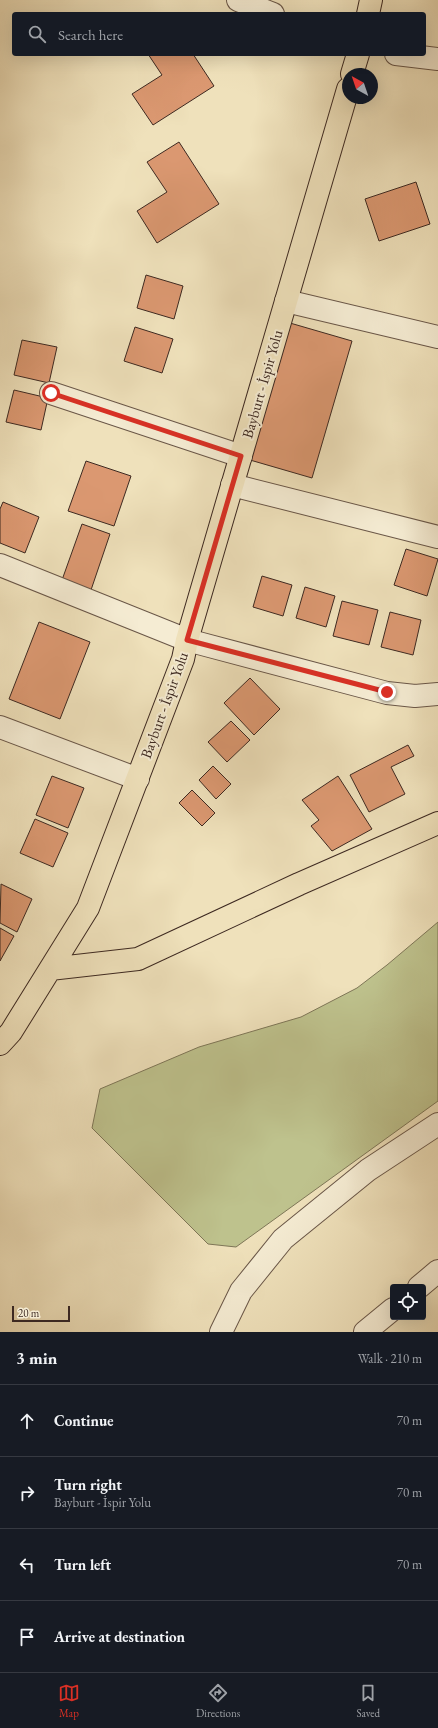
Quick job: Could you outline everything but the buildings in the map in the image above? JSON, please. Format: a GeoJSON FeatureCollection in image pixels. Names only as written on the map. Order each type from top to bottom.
{"type":"FeatureCollection","features":[{"type":"Feature","properties":{"kind":"main road"},"geometry":{"type":"LineString","coordinates":[[368,12],[371,0]]}},
{"type":"Feature","properties":{"kind":"main road"},"geometry":{"type":"LineString","coordinates":[[354,68],[357,56]]}},
{"type":"Feature","properties":{"kind":"main road","name":"Bayburt - İspir Yolu"},"geometry":{"type":"LineString","coordinates":[[0,1044],[11,1032],[88,908],[184,659],[187,640],[344,104]]}},
{"type":"Feature","properties":{"kind":"main road"},"geometry":{"type":"LineString","coordinates":[[50,969],[138,959],[306,881],[438,823]]}},
{"type":"Feature","properties":{"kind":"street"},"geometry":{"type":"LineString","coordinates":[[238,0],[268,12]]}},
{"type":"Feature","properties":{"kind":"street"},"geometry":{"type":"LineString","coordinates":[[413,56],[438,59]]}},
{"type":"Feature","properties":{"kind":"street"},"geometry":{"type":"LineString","coordinates":[[286,301],[438,337]]}},
{"type":"Feature","properties":{"kind":"street"},"geometry":{"type":"LineString","coordinates":[[51,393],[241,456]]}},
{"type":"Feature","properties":{"kind":"street"},"geometry":{"type":"LineString","coordinates":[[232,485],[438,537]]}},
{"type":"Feature","properties":{"kind":"street"},"geometry":{"type":"LineString","coordinates":[[0,565],[187,640],[387,692],[415,696],[436,692]]}},
{"type":"Feature","properties":{"kind":"street"},"geometry":{"type":"LineString","coordinates":[[0,727],[138,779]]}},
{"type":"Feature","properties":{"kind":"street"},"geometry":{"type":"LineString","coordinates":[[221,1332],[241,1292],[283,1239],[368,1170],[438,1124]]}},
{"type":"Feature","properties":{"kind":"street"},"geometry":{"type":"LineString","coordinates":[[423,1284],[438,1271]]}},
{"type":"Feature","properties":{"kind":"street"},"geometry":{"type":"LineString","coordinates":[[365,1332],[390,1311]]}},
{"type":"Feature","properties":{"kind":"green space"},"geometry":{"type":"Polygon","coordinates":[[[438,922],[438,1101],[236,1247],[208,1244],[92,1128],[100,1089],[199,1047],[301,1017],[357,988],[438,922]]]}},
{"type":"Feature","properties":{"kind":"route"},"geometry":{"type":"LineString","coordinates":[[51,393],[241,456],[187,640],[387,692]]}}]}
